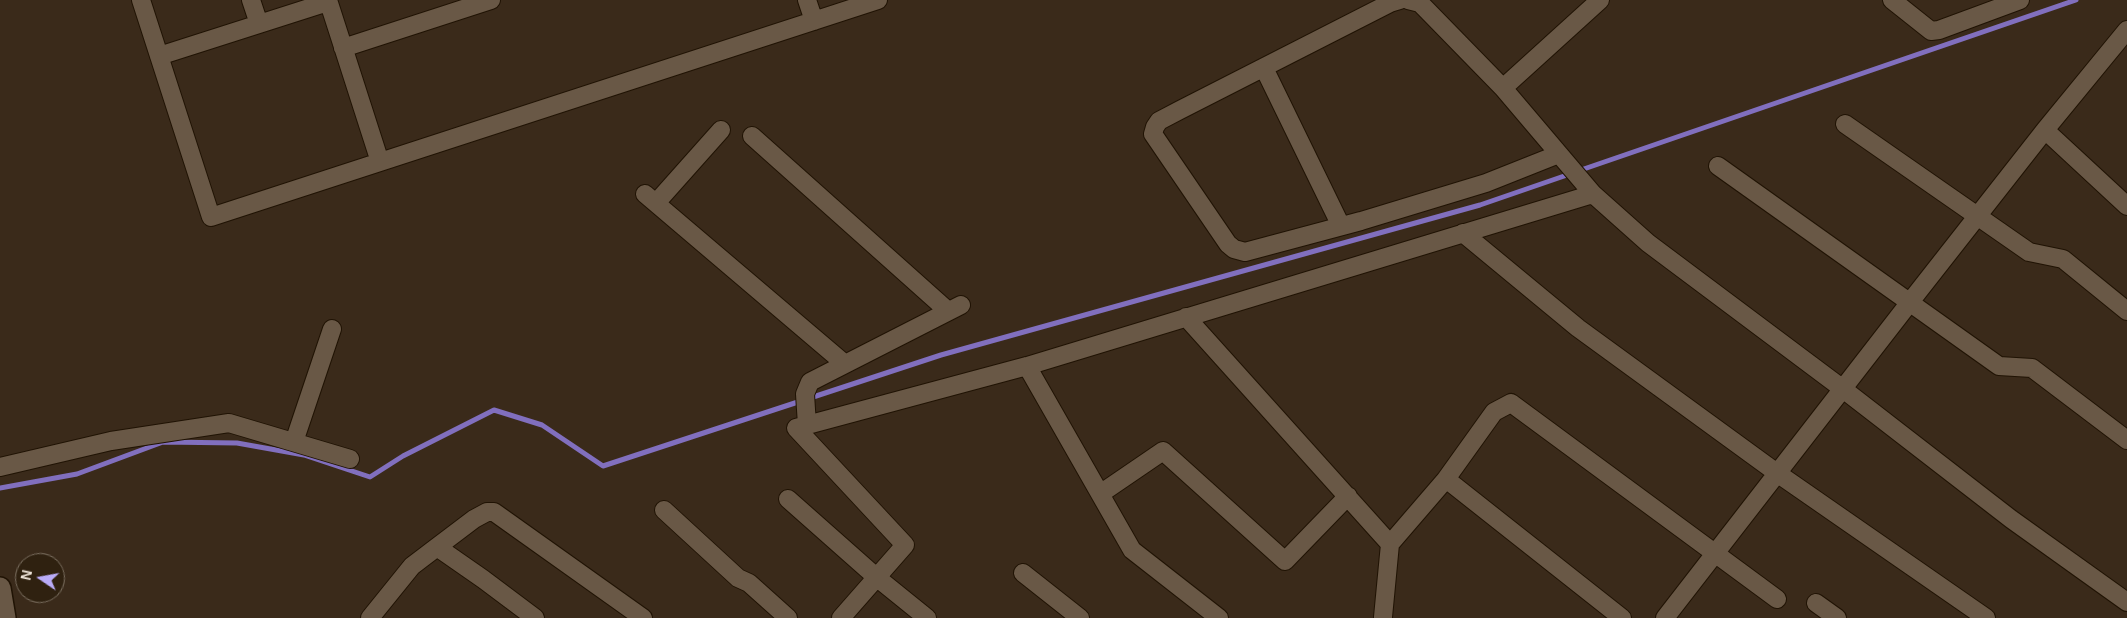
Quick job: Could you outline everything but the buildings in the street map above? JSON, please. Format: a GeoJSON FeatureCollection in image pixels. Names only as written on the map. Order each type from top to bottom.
{"type":"FeatureCollection","features":[{"type":"Feature","properties":{"kind":"street"},"geometry":{"type":"LineString","coordinates":[[141,0],[211,217],[878,0]]}},
{"type":"Feature","properties":{"kind":"street"},"geometry":{"type":"LineString","coordinates":[[252,0],[259,24]]}},
{"type":"Feature","properties":{"kind":"street"},"geometry":{"type":"LineString","coordinates":[[343,48],[491,0]]}},
{"type":"Feature","properties":{"kind":"street"},"geometry":{"type":"LineString","coordinates":[[807,0],[814,21]]}},
{"type":"Feature","properties":{"kind":"street"},"geometry":{"type":"LineString","coordinates":[[1400,0],[1390,3],[1159,121],[1152,134],[1228,244],[1234,249],[1245,252],[1341,226],[1563,159]]}},
{"type":"Feature","properties":{"kind":"street"},"geometry":{"type":"LineString","coordinates":[[1408,0],[1420,3],[1503,88],[1587,188],[1648,243],[1844,389],[2010,519],[2127,602]]}},
{"type":"Feature","properties":{"kind":"street"},"geometry":{"type":"LineString","coordinates":[[1503,88],[1600,0]]}},
{"type":"Feature","properties":{"kind":"street"},"geometry":{"type":"LineString","coordinates":[[1892,0],[1930,31],[1939,30],[2020,0]]}},
{"type":"Feature","properties":{"kind":"street"},"geometry":{"type":"LineString","coordinates":[[159,56],[328,1],[380,162]]}},
{"type":"Feature","properties":{"kind":"street"},"geometry":{"type":"LineString","coordinates":[[1665,618],[2045,130],[2127,30]]}},
{"type":"Feature","properties":{"kind":"street"},"geometry":{"type":"LineString","coordinates":[[1264,68],[1341,226]]}},
{"type":"Feature","properties":{"kind":"street"},"geometry":{"type":"LineString","coordinates":[[1845,124],[2029,252],[2063,259],[2127,311]]}},
{"type":"Feature","properties":{"kind":"street"},"geometry":{"type":"LineString","coordinates":[[721,130],[651,198],[845,364]]}},
{"type":"Feature","properties":{"kind":"street"},"geometry":{"type":"LineString","coordinates":[[2045,130],[2127,206]]}},
{"type":"Feature","properties":{"kind":"street"},"geometry":{"type":"LineString","coordinates":[[752,136],[954,308],[810,382],[805,394],[806,425]]}},
{"type":"Feature","properties":{"kind":"street"},"geometry":{"type":"LineString","coordinates":[[1718,166],[1999,366],[2032,368],[2127,440]]}},
{"type":"Feature","properties":{"kind":"street"},"geometry":{"type":"LineString","coordinates":[[841,618],[875,576],[905,545],[796,428],[1027,366],[1463,233],[1587,188]]}},
{"type":"Feature","properties":{"kind":"street"},"geometry":{"type":"LineString","coordinates":[[1463,233],[1578,328],[1778,473],[1986,618]]}},
{"type":"Feature","properties":{"kind":"street"},"geometry":{"type":"LineString","coordinates":[[1186,317],[1390,544]]}},
{"type":"Feature","properties":{"kind":"street"},"geometry":{"type":"LineString","coordinates":[[294,442],[332,329]]}},
{"type":"Feature","properties":{"kind":"street"},"geometry":{"type":"LineString","coordinates":[[1027,366],[1132,550],[1219,618]]}},
{"type":"Feature","properties":{"kind":"street"},"geometry":{"type":"LineString","coordinates":[[1383,618],[1390,544],[1446,479],[1494,412],[1511,403],[1777,599]]}},
{"type":"Feature","properties":{"kind":"street"},"geometry":{"type":"LineString","coordinates":[[0,466],[111,441],[229,423],[350,459]]}},
{"type":"Feature","properties":{"kind":"street"},"geometry":{"type":"LineString","coordinates":[[1100,494],[1163,451],[1285,561],[1348,496]]}},
{"type":"Feature","properties":{"kind":"street"},"geometry":{"type":"LineString","coordinates":[[1446,479],[1622,618]]}},
{"type":"Feature","properties":{"kind":"street"},"geometry":{"type":"LineString","coordinates":[[788,499],[875,576],[927,618]]}},
{"type":"Feature","properties":{"kind":"street"},"geometry":{"type":"LineString","coordinates":[[664,510],[738,578],[749,583],[788,618]]}},
{"type":"Feature","properties":{"kind":"street"},"geometry":{"type":"LineString","coordinates":[[375,616],[412,566],[474,518],[487,512],[494,512],[643,618]]}},
{"type":"Feature","properties":{"kind":"street"},"geometry":{"type":"LineString","coordinates":[[437,547],[535,618]]}},
{"type":"Feature","properties":{"kind":"street"},"geometry":{"type":"LineString","coordinates":[[1023,573],[1080,618]]}},
{"type":"Feature","properties":{"kind":"street"},"geometry":{"type":"LineString","coordinates":[[0,589],[5,618]]}},
{"type":"Feature","properties":{"kind":"street"},"geometry":{"type":"LineString","coordinates":[[1816,603],[1836,618]]}},
{"type":"Feature","properties":{"kind":"waterway"},"geometry":{"type":"LineString","coordinates":[[1578,171],[2076,0]]}},
{"type":"Feature","properties":{"kind":"waterway"},"geometry":{"type":"LineString","coordinates":[[0,488],[77,474],[163,442],[237,443],[304,455],[370,477],[403,456],[494,410],[542,425],[603,466],[941,355],[1480,205],[1570,174]]}}]}
